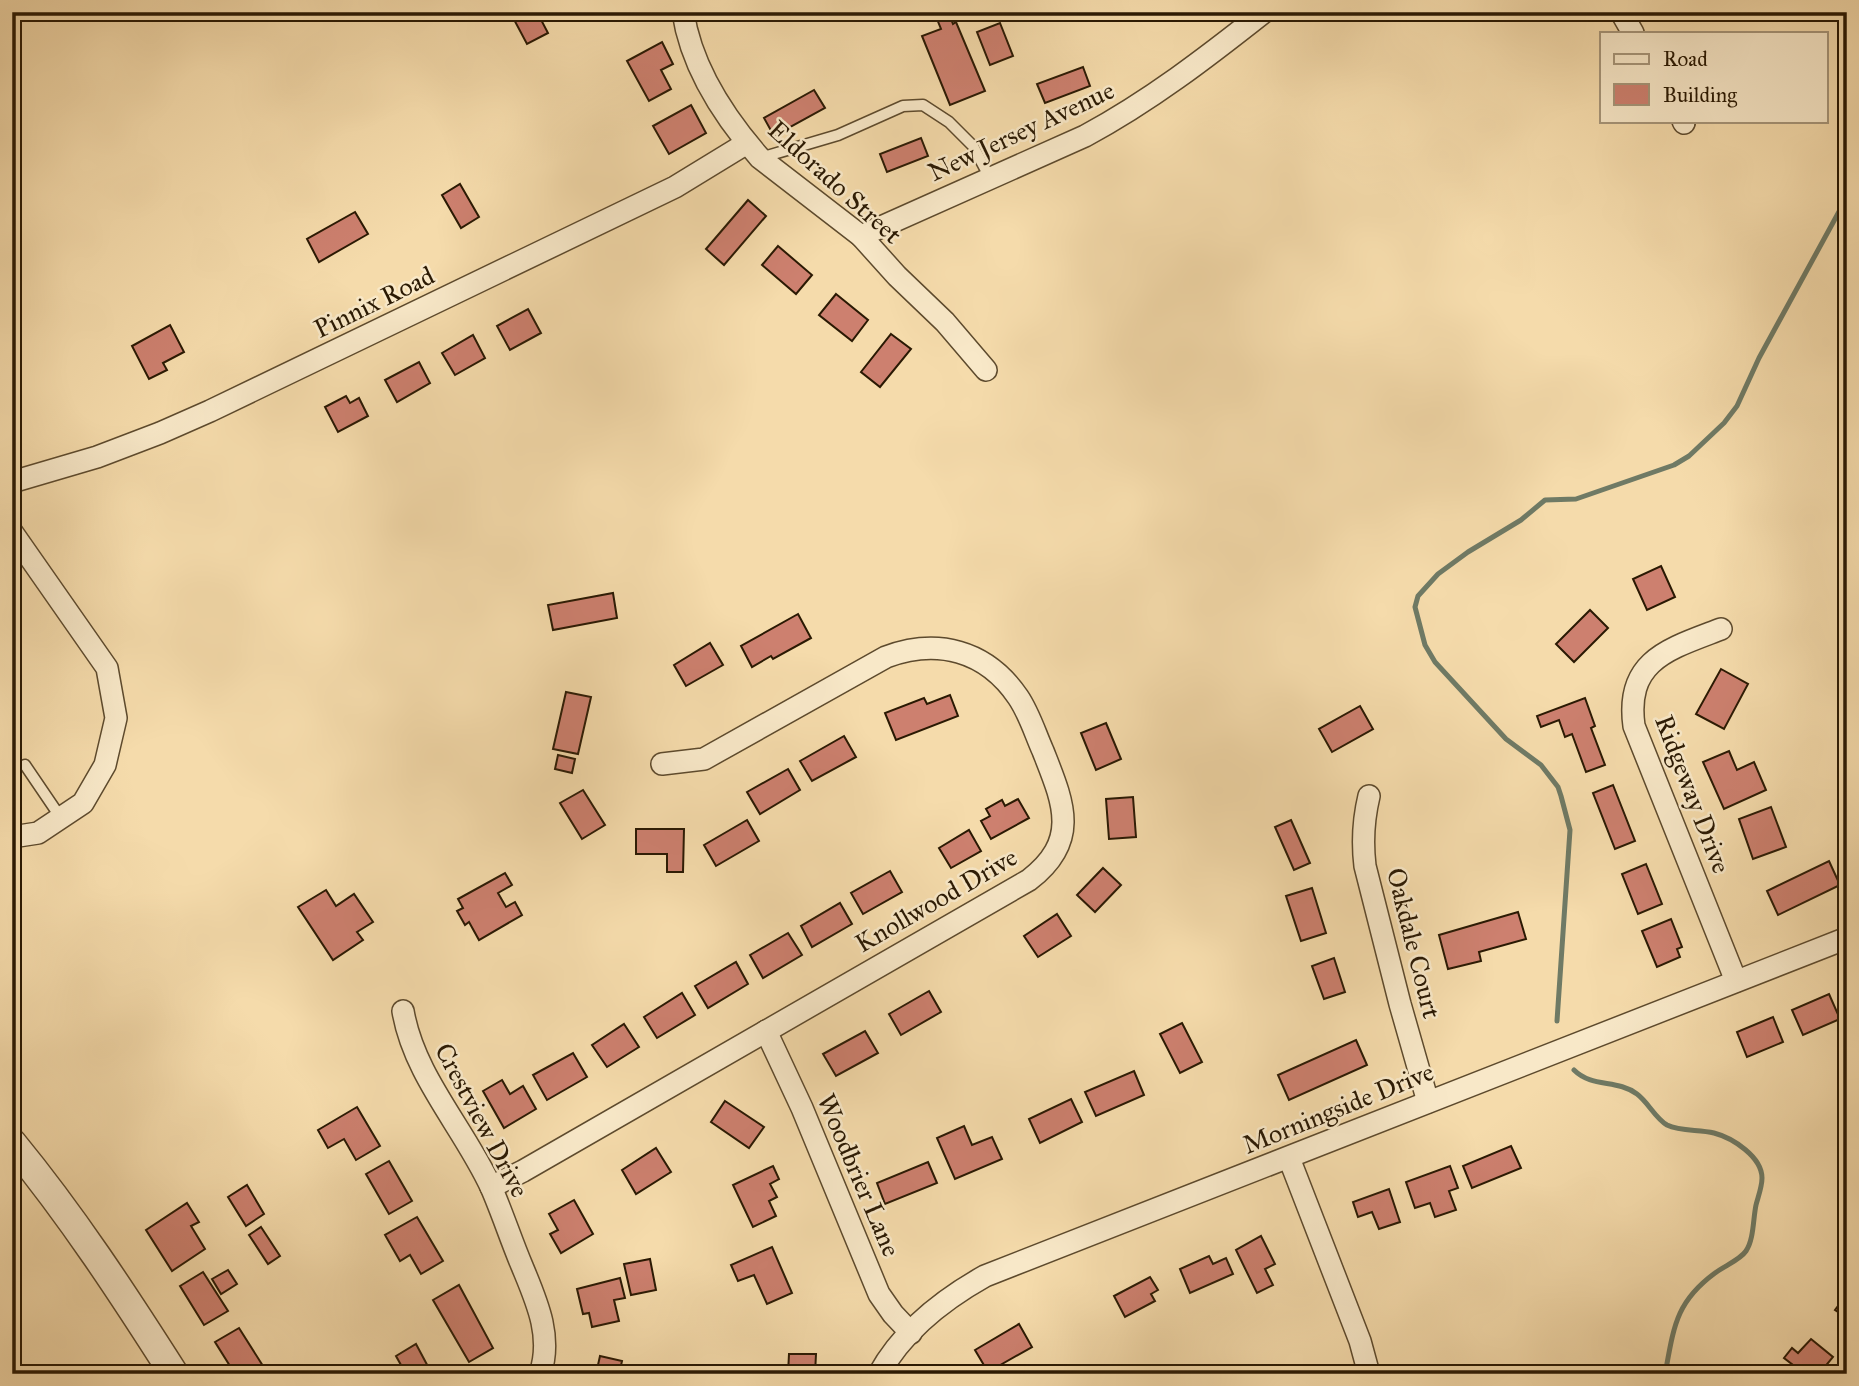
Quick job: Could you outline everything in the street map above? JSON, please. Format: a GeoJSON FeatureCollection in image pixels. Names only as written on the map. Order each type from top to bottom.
{"type":"FeatureCollection","features":[{"type":"Feature","properties":{"kind":"street","name":"Eldorado Street"},"geometry":{"type":"LineString","coordinates":[[683,12],[690,43],[701,68],[722,106],[753,151],[861,236],[897,276],[945,321],[986,370]]}},
{"type":"Feature","properties":{"kind":"street","name":"New Jersey Avenue"},"geometry":{"type":"LineString","coordinates":[[861,236],[1086,136],[1117,119],[1189,71],[1264,12]]}},
{"type":"Feature","properties":{"kind":"street"},"geometry":{"type":"LineString","coordinates":[[1621,12],[1632,32]]}},
{"type":"Feature","properties":{"kind":"street","name":"Pinnix Road"},"geometry":{"type":"LineString","coordinates":[[12,482],[97,457],[210,411],[753,151]]}},
{"type":"Feature","properties":{"kind":"street"},"geometry":{"type":"LineString","coordinates":[[12,532],[107,668],[116,718],[105,765],[83,803],[38,833],[12,837]]}},
{"type":"Feature","properties":{"kind":"street","name":"Ridgeway Drive"},"geometry":{"type":"LineString","coordinates":[[1721,629],[1673,647],[1650,663],[1637,685],[1632,710],[1634,726],[1736,981]]}},
{"type":"Feature","properties":{"kind":"street","name":"Knollwood Drive"},"geometry":{"type":"LineString","coordinates":[[491,1187],[1029,880],[1043,869],[1054,855],[1064,822],[1061,796],[1029,716],[1018,697],[1003,679],[986,665],[947,648],[925,646],[886,657],[704,759],[662,764]]}},
{"type":"Feature","properties":{"kind":"street","name":"Oakdale Court"},"geometry":{"type":"LineString","coordinates":[[1369,796],[1363,820],[1365,866],[1428,1102]]}},
{"type":"Feature","properties":{"kind":"street","name":"Morningside Drive"},"geometry":{"type":"LineString","coordinates":[[879,1374],[885,1363],[933,1311],[958,1291],[985,1276],[1847,938]]}},
{"type":"Feature","properties":{"kind":"street","name":"Crestview Drive"},"geometry":{"type":"LineString","coordinates":[[403,1011],[412,1048],[491,1187],[537,1304],[545,1347],[540,1374]]}},
{"type":"Feature","properties":{"kind":"street","name":"Woodbrier Lane"},"geometry":{"type":"LineString","coordinates":[[766,1031],[802,1108],[879,1294],[911,1333]]}},
{"type":"Feature","properties":{"kind":"street"},"geometry":{"type":"LineString","coordinates":[[12,1143],[91,1245],[174,1374]]}},
{"type":"Feature","properties":{"kind":"street"},"geometry":{"type":"LineString","coordinates":[[1289,1158],[1360,1341],[1369,1374]]}},
{"type":"Feature","properties":{"kind":"lane"},"geometry":{"type":"LineString","coordinates":[[753,151],[838,135],[903,106],[923,105],[949,122],[973,146],[990,178]]}},
{"type":"Feature","properties":{"kind":"lane"},"geometry":{"type":"LineString","coordinates":[[25,765],[61,818]]}},
{"type":"Feature","properties":{"kind":"building"},"geometry":{"type":"Polygon","coordinates":[[[510,12],[537,12],[548,33],[527,44],[510,12]]]}},
{"type":"Feature","properties":{"kind":"building"},"geometry":{"type":"Polygon","coordinates":[[[949,14],[953,24],[956,22],[985,91],[950,105],[922,36],[941,29],[937,19],[949,14]]]}},
{"type":"Feature","properties":{"kind":"building"},"geometry":{"type":"Polygon","coordinates":[[[1000,23],[1013,56],[990,65],[977,32],[1000,23]]]}},
{"type":"Feature","properties":{"kind":"building"},"geometry":{"type":"Polygon","coordinates":[[[662,42],[673,64],[661,70],[671,89],[649,101],[627,61],[662,42]]]}},
{"type":"Feature","properties":{"kind":"building"},"geometry":{"type":"Polygon","coordinates":[[[1083,67],[1090,86],[1045,103],[1037,84],[1083,67]]]}},
{"type":"Feature","properties":{"kind":"building"},"geometry":{"type":"Polygon","coordinates":[[[814,90],[825,108],[774,136],[764,118],[814,90]]]}},
{"type":"Feature","properties":{"kind":"building"},"geometry":{"type":"Polygon","coordinates":[[[691,105],[706,133],[669,154],[653,126],[691,105]]]}},
{"type":"Feature","properties":{"kind":"building"},"geometry":{"type":"Polygon","coordinates":[[[921,138],[928,156],[887,172],[880,154],[921,138]]]}},
{"type":"Feature","properties":{"kind":"building"},"geometry":{"type":"Polygon","coordinates":[[[460,184],[479,217],[461,228],[442,195],[460,184]]]}},
{"type":"Feature","properties":{"kind":"building"},"geometry":{"type":"Polygon","coordinates":[[[748,200],[766,216],[724,265],[706,249],[748,200]]]}},
{"type":"Feature","properties":{"kind":"building"},"geometry":{"type":"Polygon","coordinates":[[[355,212],[368,234],[319,262],[307,239],[355,212]]]}},
{"type":"Feature","properties":{"kind":"building"},"geometry":{"type":"Polygon","coordinates":[[[778,246],[812,275],[796,294],[762,265],[778,246]]]}},
{"type":"Feature","properties":{"kind":"building"},"geometry":{"type":"Polygon","coordinates":[[[836,294],[868,320],[852,341],[819,315],[836,294]]]}},
{"type":"Feature","properties":{"kind":"building"},"geometry":{"type":"Polygon","coordinates":[[[528,309],[541,333],[510,350],[497,326],[528,309]]]}},
{"type":"Feature","properties":{"kind":"building"},"geometry":{"type":"Polygon","coordinates":[[[170,325],[184,352],[163,363],[167,370],[149,379],[132,346],[170,325]]]}},
{"type":"Feature","properties":{"kind":"building"},"geometry":{"type":"Polygon","coordinates":[[[891,334],[911,349],[880,387],[861,372],[891,334]]]}},
{"type":"Feature","properties":{"kind":"building"},"geometry":{"type":"Polygon","coordinates":[[[473,335],[485,358],[455,375],[442,353],[473,335]]]}},
{"type":"Feature","properties":{"kind":"building"},"geometry":{"type":"Polygon","coordinates":[[[419,362],[430,383],[397,402],[385,380],[419,362]]]}},
{"type":"Feature","properties":{"kind":"building"},"geometry":{"type":"Polygon","coordinates":[[[346,396],[350,403],[359,398],[368,416],[338,432],[325,407],[346,396]]]}},
{"type":"Feature","properties":{"kind":"building"},"geometry":{"type":"Polygon","coordinates":[[[1661,566],[1675,597],[1647,610],[1633,579],[1661,566]]]}},
{"type":"Feature","properties":{"kind":"building"},"geometry":{"type":"Polygon","coordinates":[[[613,593],[617,618],[553,630],[548,605],[613,593]]]}},
{"type":"Feature","properties":{"kind":"building"},"geometry":{"type":"Polygon","coordinates":[[[1590,610],[1608,628],[1574,662],[1556,644],[1590,610]]]}},
{"type":"Feature","properties":{"kind":"building"},"geometry":{"type":"Polygon","coordinates":[[[798,614],[811,638],[752,667],[741,646],[798,614]]]}},
{"type":"Feature","properties":{"kind":"building"},"geometry":{"type":"Polygon","coordinates":[[[710,643],[723,665],[686,686],[674,665],[710,643]]]}},
{"type":"Feature","properties":{"kind":"building"},"geometry":{"type":"Polygon","coordinates":[[[1721,669],[1748,684],[1724,729],[1696,714],[1721,669]]]}},
{"type":"Feature","properties":{"kind":"building"},"geometry":{"type":"Polygon","coordinates":[[[566,692],[591,697],[578,754],[553,749],[566,692]]]}},
{"type":"Feature","properties":{"kind":"building"},"geometry":{"type":"Polygon","coordinates":[[[950,695],[958,716],[896,740],[885,713],[924,698],[927,704],[950,695]]]}},
{"type":"Feature","properties":{"kind":"building"},"geometry":{"type":"Polygon","coordinates":[[[1585,698],[1595,726],[1591,728],[1605,765],[1586,772],[1572,734],[1565,737],[1559,720],[1541,727],[1537,716],[1585,698]]]}},
{"type":"Feature","properties":{"kind":"building"},"geometry":{"type":"Polygon","coordinates":[[[1360,706],[1373,729],[1332,752],[1319,729],[1360,706]]]}},
{"type":"Feature","properties":{"kind":"building"},"geometry":{"type":"Polygon","coordinates":[[[1106,723],[1121,759],[1096,770],[1081,733],[1106,723]]]}},
{"type":"Feature","properties":{"kind":"building"},"geometry":{"type":"Polygon","coordinates":[[[844,736],[856,757],[812,781],[800,761],[844,736]]]}},
{"type":"Feature","properties":{"kind":"building"},"geometry":{"type":"Polygon","coordinates":[[[1729,751],[1737,770],[1754,762],[1766,790],[1724,809],[1703,762],[1729,751]]]}},
{"type":"Feature","properties":{"kind":"building"},"geometry":{"type":"Polygon","coordinates":[[[558,755],[575,759],[572,773],[555,769],[558,755]]]}},
{"type":"Feature","properties":{"kind":"building"},"geometry":{"type":"Polygon","coordinates":[[[788,769],[800,790],[760,814],[747,792],[788,769]]]}},
{"type":"Feature","properties":{"kind":"building"},"geometry":{"type":"Polygon","coordinates":[[[1613,785],[1635,841],[1615,849],[1593,793],[1613,785]]]}},
{"type":"Feature","properties":{"kind":"building"},"geometry":{"type":"Polygon","coordinates":[[[583,790],[605,825],[582,839],[560,803],[583,790]]]}},
{"type":"Feature","properties":{"kind":"building"},"geometry":{"type":"Polygon","coordinates":[[[1133,797],[1136,837],[1109,839],[1106,799],[1133,797]]]}},
{"type":"Feature","properties":{"kind":"building"},"geometry":{"type":"Polygon","coordinates":[[[1018,799],[1029,818],[991,839],[981,821],[990,816],[986,809],[1002,800],[1005,806],[1018,799]]]}},
{"type":"Feature","properties":{"kind":"building"},"geometry":{"type":"Polygon","coordinates":[[[1771,807],[1786,847],[1753,859],[1739,819],[1771,807]]]}},
{"type":"Feature","properties":{"kind":"building"},"geometry":{"type":"Polygon","coordinates":[[[747,820],[759,841],[716,866],[704,845],[747,820]]]}},
{"type":"Feature","properties":{"kind":"building"},"geometry":{"type":"Polygon","coordinates":[[[1291,820],[1310,863],[1294,870],[1275,827],[1291,820]]]}},
{"type":"Feature","properties":{"kind":"building"},"geometry":{"type":"Polygon","coordinates":[[[636,829],[684,829],[683,872],[667,872],[667,854],[636,854],[636,829]]]}},
{"type":"Feature","properties":{"kind":"building"},"geometry":{"type":"Polygon","coordinates":[[[969,830],[981,851],[951,868],[939,848],[969,830]]]}},
{"type":"Feature","properties":{"kind":"building"},"geometry":{"type":"Polygon","coordinates":[[[1829,861],[1840,885],[1778,915],[1767,891],[1829,861]]]}},
{"type":"Feature","properties":{"kind":"building"},"geometry":{"type":"Polygon","coordinates":[[[1646,864],[1662,904],[1638,914],[1622,874],[1646,864]]]}},
{"type":"Feature","properties":{"kind":"building"},"geometry":{"type":"Polygon","coordinates":[[[1103,868],[1121,885],[1095,912],[1077,895],[1103,868]]]}},
{"type":"Feature","properties":{"kind":"building"},"geometry":{"type":"Polygon","coordinates":[[[890,871],[902,892],[863,914],[851,893],[890,871]]]}},
{"type":"Feature","properties":{"kind":"building"},"geometry":{"type":"Polygon","coordinates":[[[505,873],[512,885],[498,893],[506,907],[515,902],[522,915],[479,940],[469,922],[465,925],[457,911],[463,908],[458,899],[505,873]]]}},
{"type":"Feature","properties":{"kind":"building"},"geometry":{"type":"Polygon","coordinates":[[[1312,888],[1326,933],[1301,941],[1286,896],[1312,888]]]}},
{"type":"Feature","properties":{"kind":"building"},"geometry":{"type":"Polygon","coordinates":[[[326,890],[336,906],[354,894],[373,922],[357,932],[363,940],[333,960],[298,907],[326,890]]]}},
{"type":"Feature","properties":{"kind":"building"},"geometry":{"type":"Polygon","coordinates":[[[840,903],[852,924],[812,947],[801,926],[840,903]]]}},
{"type":"Feature","properties":{"kind":"building"},"geometry":{"type":"Polygon","coordinates":[[[1518,912],[1526,939],[1479,952],[1481,961],[1448,969],[1439,935],[1518,912]]]}},
{"type":"Feature","properties":{"kind":"building"},"geometry":{"type":"Polygon","coordinates":[[[1057,914],[1071,936],[1038,957],[1024,936],[1057,914]]]}},
{"type":"Feature","properties":{"kind":"building"},"geometry":{"type":"Polygon","coordinates":[[[1671,919],[1682,947],[1677,949],[1680,957],[1657,967],[1642,931],[1671,919]]]}},
{"type":"Feature","properties":{"kind":"building"},"geometry":{"type":"Polygon","coordinates":[[[788,933],[802,955],[763,978],[750,955],[788,933]]]}},
{"type":"Feature","properties":{"kind":"building"},"geometry":{"type":"Polygon","coordinates":[[[1334,958],[1345,992],[1324,999],[1312,966],[1334,958]]]}},
{"type":"Feature","properties":{"kind":"building"},"geometry":{"type":"Polygon","coordinates":[[[736,962],[748,984],[708,1008],[695,986],[736,962]]]}},
{"type":"Feature","properties":{"kind":"building"},"geometry":{"type":"Polygon","coordinates":[[[929,991],[941,1012],[901,1035],[889,1014],[929,991]]]}},
{"type":"Feature","properties":{"kind":"building"},"geometry":{"type":"Polygon","coordinates":[[[682,993],[695,1015],[657,1038],[644,1017],[682,993]]]}},
{"type":"Feature","properties":{"kind":"building"},"geometry":{"type":"Polygon","coordinates":[[[1829,994],[1840,1019],[1803,1035],[1792,1010],[1829,994]]]}},
{"type":"Feature","properties":{"kind":"building"},"geometry":{"type":"Polygon","coordinates":[[[1773,1017],[1783,1042],[1747,1057],[1737,1032],[1773,1017]]]}},
{"type":"Feature","properties":{"kind":"building"},"geometry":{"type":"Polygon","coordinates":[[[1182,1023],[1202,1062],[1180,1073],[1160,1034],[1182,1023]]]}},
{"type":"Feature","properties":{"kind":"building"},"geometry":{"type":"Polygon","coordinates":[[[624,1024],[639,1047],[607,1067],[592,1045],[624,1024]]]}},
{"type":"Feature","properties":{"kind":"building"},"geometry":{"type":"Polygon","coordinates":[[[865,1031],[878,1053],[836,1076],[823,1054],[865,1031]]]}},
{"type":"Feature","properties":{"kind":"building"},"geometry":{"type":"Polygon","coordinates":[[[1356,1040],[1367,1065],[1289,1100],[1278,1075],[1356,1040]]]}},
{"type":"Feature","properties":{"kind":"building"},"geometry":{"type":"Polygon","coordinates":[[[573,1053],[587,1077],[547,1100],[533,1075],[573,1053]]]}},
{"type":"Feature","properties":{"kind":"building"},"geometry":{"type":"Polygon","coordinates":[[[1134,1071],[1144,1095],[1096,1116],[1085,1092],[1134,1071]]]}},
{"type":"Feature","properties":{"kind":"building"},"geometry":{"type":"Polygon","coordinates":[[[502,1080],[510,1094],[523,1086],[536,1109],[504,1128],[483,1091],[502,1080]]]}},
{"type":"Feature","properties":{"kind":"building"},"geometry":{"type":"Polygon","coordinates":[[[1071,1099],[1082,1122],[1040,1143],[1029,1119],[1071,1099]]]}},
{"type":"Feature","properties":{"kind":"building"},"geometry":{"type":"Polygon","coordinates":[[[725,1101],[764,1127],[749,1148],[711,1122],[725,1101]]]}},
{"type":"Feature","properties":{"kind":"building"},"geometry":{"type":"Polygon","coordinates":[[[357,1107],[380,1146],[356,1160],[344,1139],[328,1148],[318,1130],[357,1107]]]}},
{"type":"Feature","properties":{"kind":"building"},"geometry":{"type":"Polygon","coordinates":[[[964,1126],[972,1145],[992,1137],[1002,1159],[955,1179],[937,1138],[964,1126]]]}},
{"type":"Feature","properties":{"kind":"building"},"geometry":{"type":"Polygon","coordinates":[[[1511,1146],[1521,1168],[1472,1188],[1463,1166],[1511,1146]]]}},
{"type":"Feature","properties":{"kind":"building"},"geometry":{"type":"Polygon","coordinates":[[[656,1148],[671,1172],[636,1194],[622,1170],[656,1148]]]}},
{"type":"Feature","properties":{"kind":"building"},"geometry":{"type":"Polygon","coordinates":[[[389,1161],[412,1201],[389,1214],[366,1174],[389,1161]]]}},
{"type":"Feature","properties":{"kind":"building"},"geometry":{"type":"Polygon","coordinates":[[[928,1162],[937,1183],[885,1204],[877,1183],[928,1162]]]}},
{"type":"Feature","properties":{"kind":"building"},"geometry":{"type":"Polygon","coordinates":[[[773,1166],[779,1179],[770,1184],[777,1197],[769,1201],[776,1216],[753,1227],[733,1185],[773,1166]]]}},
{"type":"Feature","properties":{"kind":"building"},"geometry":{"type":"Polygon","coordinates":[[[1450,1166],[1458,1188],[1449,1191],[1456,1210],[1435,1217],[1430,1203],[1415,1208],[1406,1182],[1450,1166]]]}},
{"type":"Feature","properties":{"kind":"building"},"geometry":{"type":"Polygon","coordinates":[[[247,1185],[264,1214],[246,1226],[228,1197],[247,1185]]]}},
{"type":"Feature","properties":{"kind":"building"},"geometry":{"type":"Polygon","coordinates":[[[1389,1189],[1400,1222],[1379,1229],[1372,1212],[1358,1217],[1353,1202],[1389,1189]]]}},
{"type":"Feature","properties":{"kind":"building"},"geometry":{"type":"Polygon","coordinates":[[[574,1200],[593,1234],[561,1253],[550,1234],[558,1230],[549,1214],[574,1200]]]}},
{"type":"Feature","properties":{"kind":"building"},"geometry":{"type":"Polygon","coordinates":[[[187,1203],[199,1222],[191,1226],[205,1249],[172,1271],[146,1230],[187,1203]]]}},
{"type":"Feature","properties":{"kind":"building"},"geometry":{"type":"Polygon","coordinates":[[[417,1217],[443,1261],[421,1274],[410,1255],[400,1261],[385,1235],[417,1217]]]}},
{"type":"Feature","properties":{"kind":"building"},"geometry":{"type":"Polygon","coordinates":[[[261,1227],[280,1256],[268,1264],[249,1235],[261,1227]]]}},
{"type":"Feature","properties":{"kind":"building"},"geometry":{"type":"Polygon","coordinates":[[[1261,1236],[1275,1264],[1265,1269],[1273,1285],[1257,1293],[1236,1250],[1261,1236]]]}},
{"type":"Feature","properties":{"kind":"building"},"geometry":{"type":"Polygon","coordinates":[[[772,1247],[792,1293],[767,1304],[754,1275],[738,1281],[731,1265],[772,1247]]]}},
{"type":"Feature","properties":{"kind":"building"},"geometry":{"type":"Polygon","coordinates":[[[1209,1256],[1213,1264],[1226,1258],[1233,1274],[1190,1293],[1180,1269],[1209,1256]]]}},
{"type":"Feature","properties":{"kind":"building"},"geometry":{"type":"Polygon","coordinates":[[[650,1259],[656,1290],[631,1295],[624,1264],[650,1259]]]}},
{"type":"Feature","properties":{"kind":"building"},"geometry":{"type":"Polygon","coordinates":[[[228,1270],[237,1284],[221,1294],[212,1279],[228,1270]]]}},
{"type":"Feature","properties":{"kind":"building"},"geometry":{"type":"Polygon","coordinates":[[[203,1272],[228,1311],[204,1325],[180,1286],[203,1272]]]}},
{"type":"Feature","properties":{"kind":"building"},"geometry":{"type":"Polygon","coordinates":[[[1150,1277],[1158,1290],[1151,1294],[1155,1301],[1125,1317],[1114,1296],[1150,1277]]]}},
{"type":"Feature","properties":{"kind":"building"},"geometry":{"type":"Polygon","coordinates":[[[620,1278],[625,1298],[614,1300],[619,1321],[592,1327],[589,1313],[583,1314],[577,1289],[620,1278]]]}},
{"type":"Feature","properties":{"kind":"building"},"geometry":{"type":"Polygon","coordinates":[[[459,1285],[493,1348],[469,1362],[433,1300],[459,1285]]]}},
{"type":"Feature","properties":{"kind":"building"},"geometry":{"type":"Polygon","coordinates":[[[1847,1294],[1847,1318],[1835,1310],[1847,1294]]]}},
{"type":"Feature","properties":{"kind":"building"},"geometry":{"type":"Polygon","coordinates":[[[1019,1324],[1032,1347],[988,1372],[975,1350],[1019,1324]]]}},
{"type":"Feature","properties":{"kind":"building"},"geometry":{"type":"Polygon","coordinates":[[[239,1328],[263,1366],[251,1374],[235,1374],[215,1342],[239,1328]]]}},
{"type":"Feature","properties":{"kind":"building"},"geometry":{"type":"Polygon","coordinates":[[[1811,1339],[1833,1357],[1819,1374],[1795,1374],[1790,1369],[1793,1365],[1784,1358],[1792,1348],[1798,1353],[1811,1339]]]}},
{"type":"Feature","properties":{"kind":"building"},"geometry":{"type":"Polygon","coordinates":[[[416,1344],[432,1374],[406,1374],[396,1356],[416,1344]]]}},
{"type":"Feature","properties":{"kind":"building"},"geometry":{"type":"Polygon","coordinates":[[[789,1354],[816,1354],[815,1374],[788,1374],[789,1354]]]}},
{"type":"Feature","properties":{"kind":"building"},"geometry":{"type":"Polygon","coordinates":[[[600,1356],[622,1361],[619,1374],[596,1374],[600,1356]]]}},
{"type":"Feature","properties":{"kind":"waterway"},"geometry":{"type":"LineString","coordinates":[[1557,1021],[1570,830],[1561,796],[1558,787],[1541,765],[1506,739],[1435,662],[1425,645],[1415,607],[1418,596],[1438,574],[1521,520],[1545,500],[1576,499],[1674,465],[1689,456],[1724,423],[1737,406],[1759,358],[1847,197]]}},
{"type":"Feature","properties":{"kind":"waterway"},"geometry":{"type":"LineString","coordinates":[[1574,1070],[1597,1082],[1629,1089],[1641,1097],[1667,1125],[1714,1133],[1730,1139],[1752,1156],[1761,1170],[1761,1185],[1749,1246],[1740,1257],[1702,1283],[1685,1304],[1675,1327],[1663,1374]]}}]}
